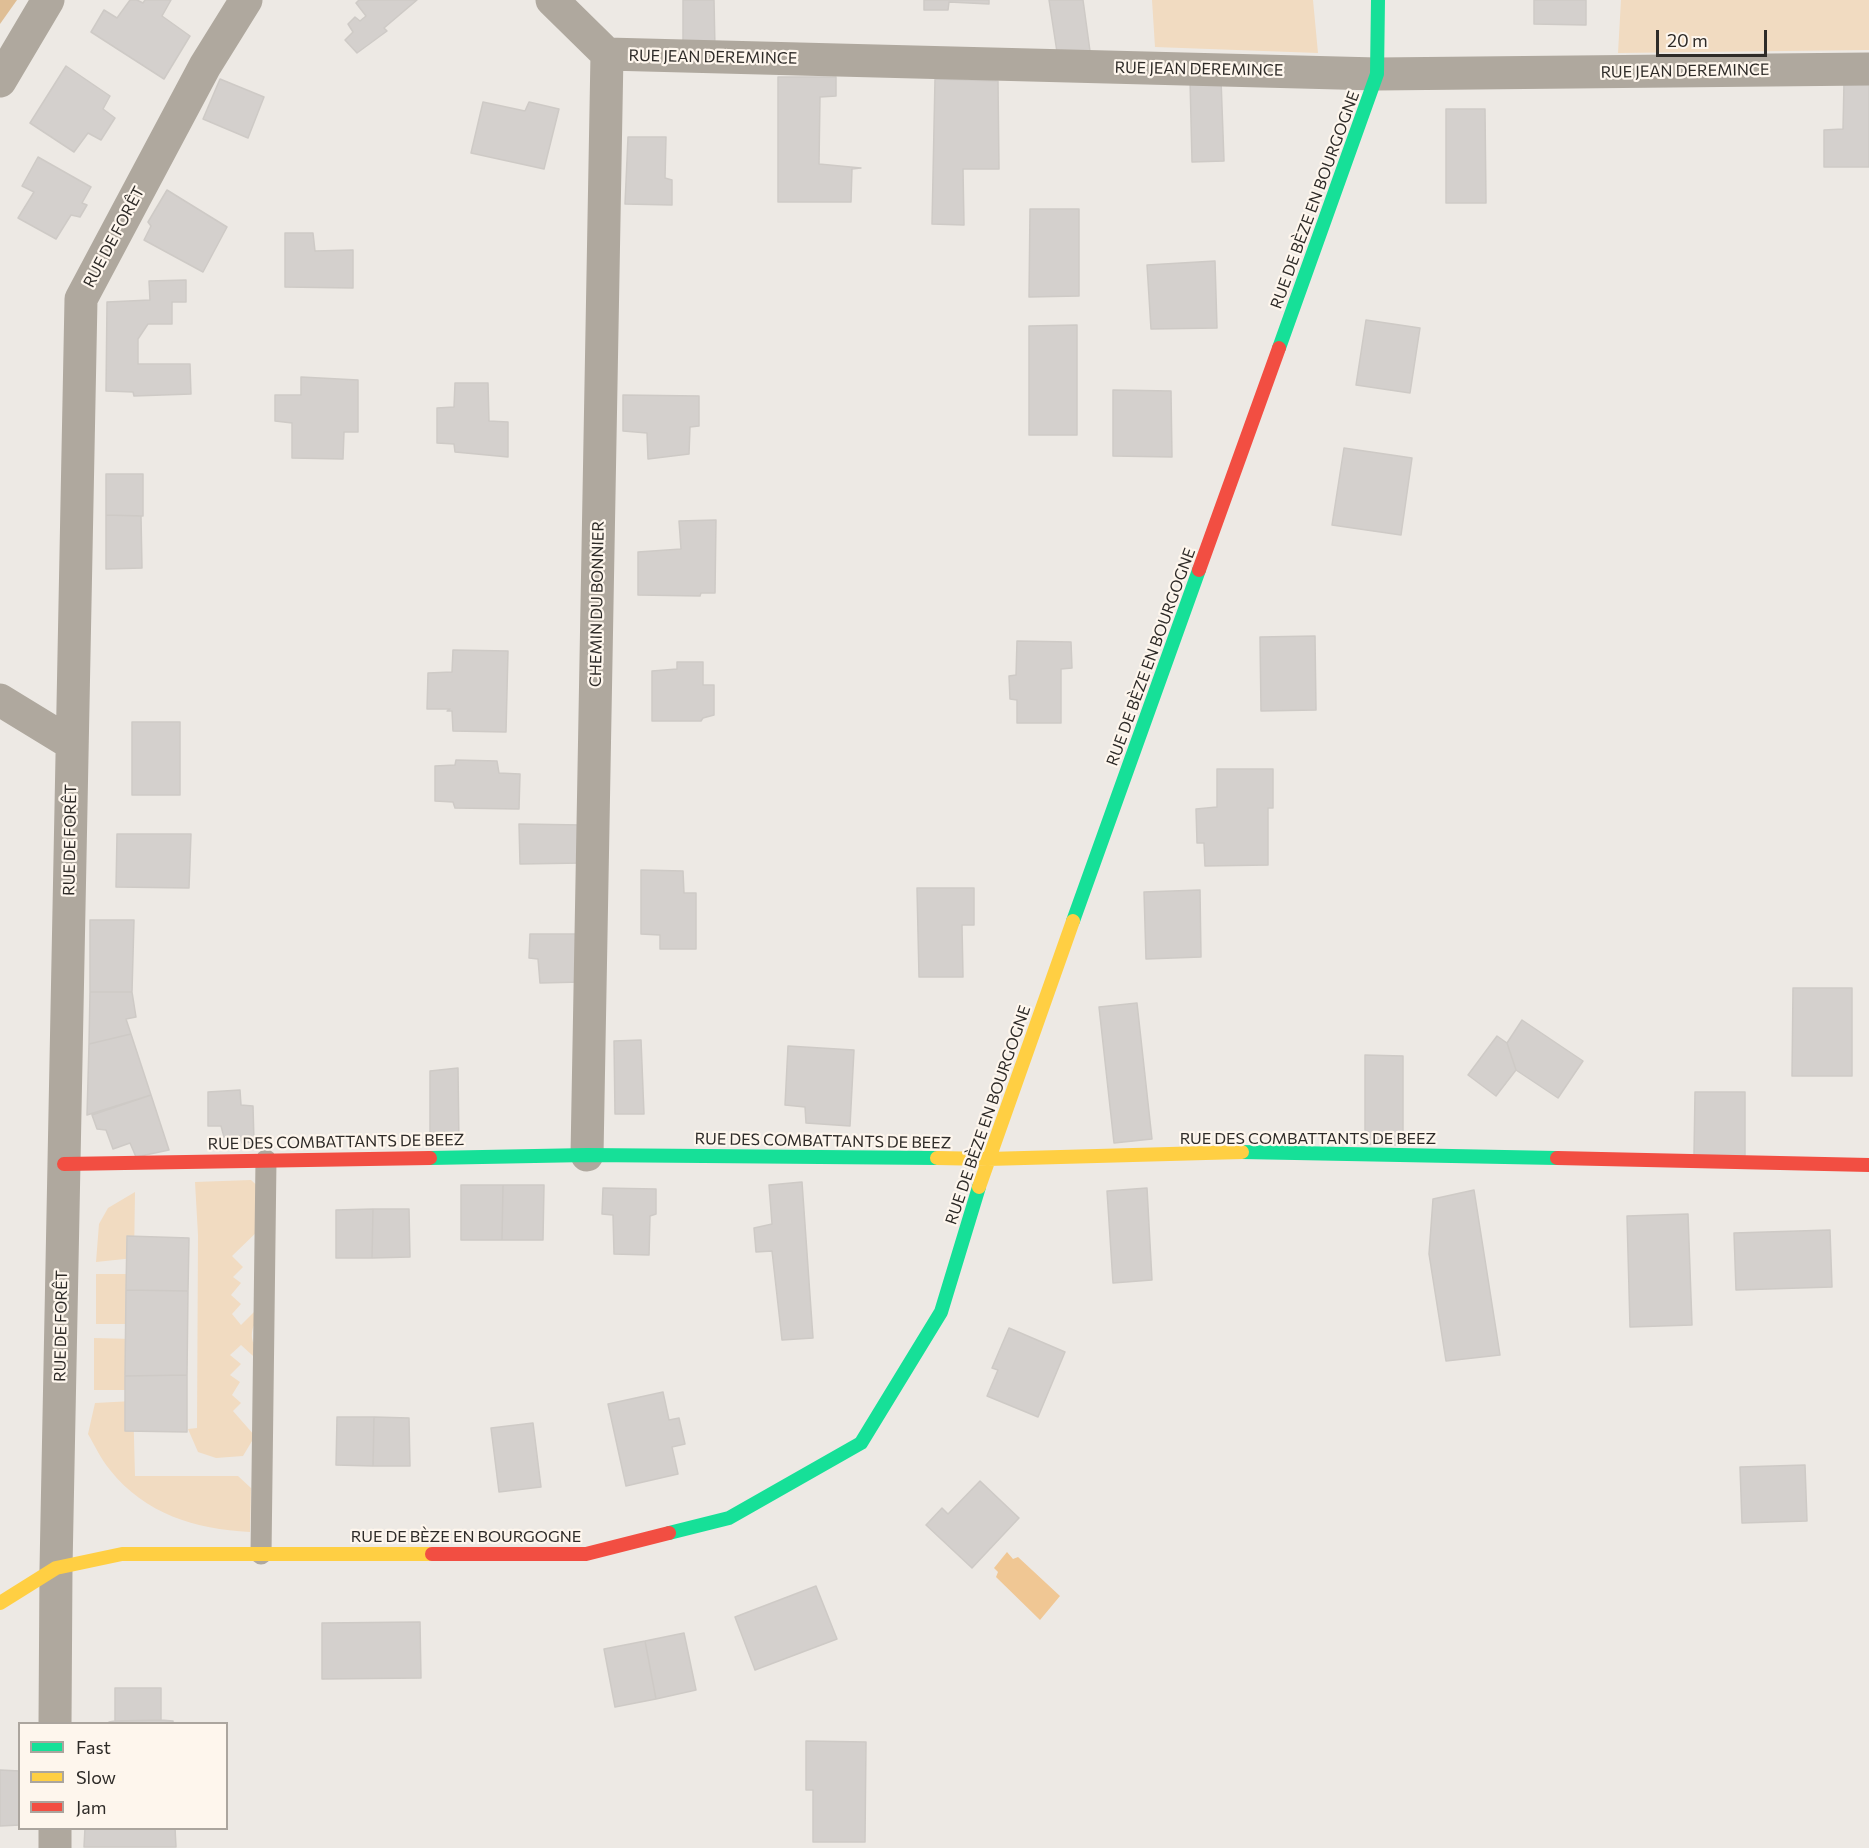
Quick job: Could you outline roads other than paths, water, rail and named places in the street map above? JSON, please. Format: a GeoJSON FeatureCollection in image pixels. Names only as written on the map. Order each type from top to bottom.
{"type":"FeatureCollection","features":[{"type":"Feature","properties":{"kind":"street"},"geometry":{"type":"LineString","coordinates":[[0,81],[48,0]]}},
{"type":"Feature","properties":{"kind":"street","name":"RUE DE FORÊT"},"geometry":{"type":"LineString","coordinates":[[55,1722],[56,1568],[81,299],[205,66],[246,0]]}},
{"type":"Feature","properties":{"kind":"street","name":"RUE JEAN DEREMINCE"},"geometry":{"type":"LineString","coordinates":[[552,0],[608,54],[1377,74],[1869,69]]}},
{"type":"Feature","properties":{"kind":"street","name":"RUE DE BÈZE EN BOURGOGNE"},"geometry":{"type":"LineString","coordinates":[[56,1568],[122,1554],[586,1554],[729,1518],[861,1443],[941,1312],[988,1159],[1377,74],[1378,0]]}},
{"type":"Feature","properties":{"kind":"street","name":"CHEMIN DU BONNIER"},"geometry":{"type":"LineString","coordinates":[[587,1155],[608,54]]}},
{"type":"Feature","properties":{"kind":"street"},"geometry":{"type":"LineString","coordinates":[[0,700],[72,744]]}},
{"type":"Feature","properties":{"kind":"street","name":"RUE DES COMBATTANTS DE BEEZ"},"geometry":{"type":"LineString","coordinates":[[64,1164],[587,1155],[988,1159],[1258,1152],[1869,1164]]}},
{"type":"Feature","properties":{"kind":"street"},"geometry":{"type":"LineString","coordinates":[[0,1603],[56,1568]]}},
{"type":"Feature","properties":{"kind":"street"},"geometry":{"type":"LineString","coordinates":[[55,1830],[55,1848]]}},
{"type":"Feature","properties":{"kind":"lane"},"geometry":{"type":"LineString","coordinates":[[261,1554],[266,1160]]}}]}
